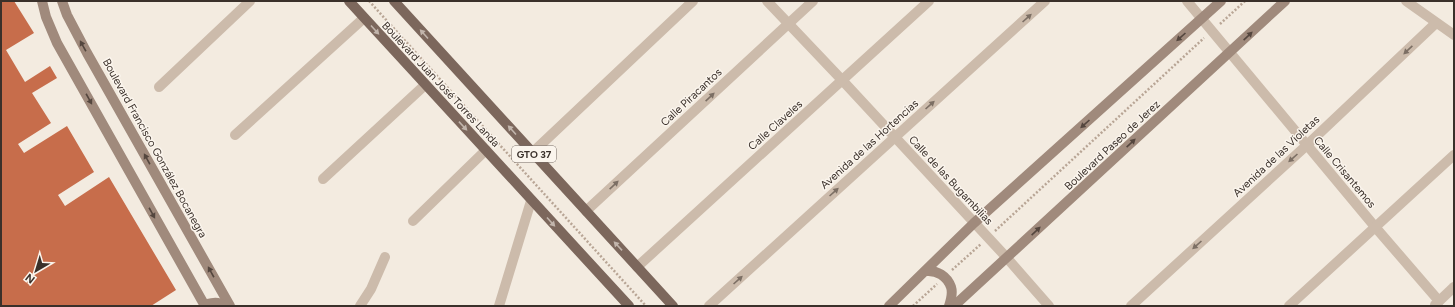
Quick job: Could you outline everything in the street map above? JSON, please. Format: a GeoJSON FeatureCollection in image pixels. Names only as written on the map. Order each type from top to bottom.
{"type":"FeatureCollection","features":[{"type":"Feature","properties":{"kind":"main road"},"geometry":{"type":"LineString","coordinates":[[42,1],[46,17],[57,43],[205,306],[216,302],[225,306]]}},
{"type":"Feature","properties":{"kind":"main road","name":"Boulevard Francisco González Bocanegra"},"geometry":{"type":"LineString","coordinates":[[62,1],[67,15],[87,52],[230,306]]}},
{"type":"Feature","properties":{"kind":"main road","name":"Boulevard Juan José Torres Landa"},"geometry":{"type":"LineString","coordinates":[[349,1],[629,306]]}},
{"type":"Feature","properties":{"kind":"main road","name":"Boulevard Juan José Torres Landa"},"geometry":{"type":"LineString","coordinates":[[394,1],[673,306]]}},
{"type":"Feature","properties":{"kind":"main road"},"geometry":{"type":"LineString","coordinates":[[889,306],[974,223],[1220,1]]}},
{"type":"Feature","properties":{"kind":"main road","name":"Boulevard Paseo de Jerez"},"geometry":{"type":"LineString","coordinates":[[954,306],[1285,1]]}},
{"type":"Feature","properties":{"kind":"main road"},"geometry":{"type":"LineString","coordinates":[[926,271],[939,272],[951,287],[949,306]]}},
{"type":"Feature","properties":{"kind":"street"},"geometry":{"type":"LineString","coordinates":[[159,87],[250,1]]}},
{"type":"Feature","properties":{"kind":"street"},"geometry":{"type":"LineString","coordinates":[[532,153],[693,1]]}},
{"type":"Feature","properties":{"kind":"street","name":"Calle de las Bugambilias"},"geometry":{"type":"LineString","coordinates":[[767,1],[988,237],[1050,306]]}},
{"type":"Feature","properties":{"kind":"street","name":"Calle Piracantos"},"geometry":{"type":"LineString","coordinates":[[586,212],[813,1]]}},
{"type":"Feature","properties":{"kind":"street","name":"Calle Claveles"},"geometry":{"type":"LineString","coordinates":[[637,266],[929,1]]}},
{"type":"Feature","properties":{"kind":"street","name":"Avenida de las Hortencias"},"geometry":{"type":"LineString","coordinates":[[709,306],[1045,1]]}},
{"type":"Feature","properties":{"kind":"street","name":"Calle Crisantemos"},"geometry":{"type":"LineString","coordinates":[[1187,1],[1376,228],[1437,304]]}},
{"type":"Feature","properties":{"kind":"street"},"geometry":{"type":"LineString","coordinates":[[1406,1],[1454,35]]}},
{"type":"Feature","properties":{"kind":"street"},"geometry":{"type":"LineString","coordinates":[[235,136],[364,18]]}},
{"type":"Feature","properties":{"kind":"street","name":"Avenida de las Violetas"},"geometry":{"type":"LineString","coordinates":[[1131,306],[1307,145],[1436,23]]}},
{"type":"Feature","properties":{"kind":"street"},"geometry":{"type":"LineString","coordinates":[[323,179],[425,85]]}},
{"type":"Feature","properties":{"kind":"street"},"geometry":{"type":"LineString","coordinates":[[413,221],[486,150]]}},
{"type":"Feature","properties":{"kind":"street"},"geometry":{"type":"LineString","coordinates":[[1289,306],[1454,155]]}},
{"type":"Feature","properties":{"kind":"street"},"geometry":{"type":"LineString","coordinates":[[499,306],[531,200]]}},
{"type":"Feature","properties":{"kind":"street"},"geometry":{"type":"LineString","coordinates":[[360,306],[385,257]]}},
{"type":"Feature","properties":{"kind":"street"},"geometry":{"type":"LineString","coordinates":[[1437,304],[1454,287]]}},
{"type":"Feature","properties":{"kind":"path"},"geometry":{"type":"LineString","coordinates":[[369,1],[646,306]]}},
{"type":"Feature","properties":{"kind":"path"},"geometry":{"type":"LineString","coordinates":[[913,306],[1245,1]]}},
{"type":"Feature","properties":{"kind":"building"},"geometry":{"type":"Polygon","coordinates":[[[1,1],[14,1],[34,33],[6,50],[25,82],[50,66],[57,78],[32,93],[51,123],[18,144],[24,153],[67,126],[94,172],[58,195],[65,206],[109,177],[176,290],[151,306],[1,306],[1,1]]]}}]}
